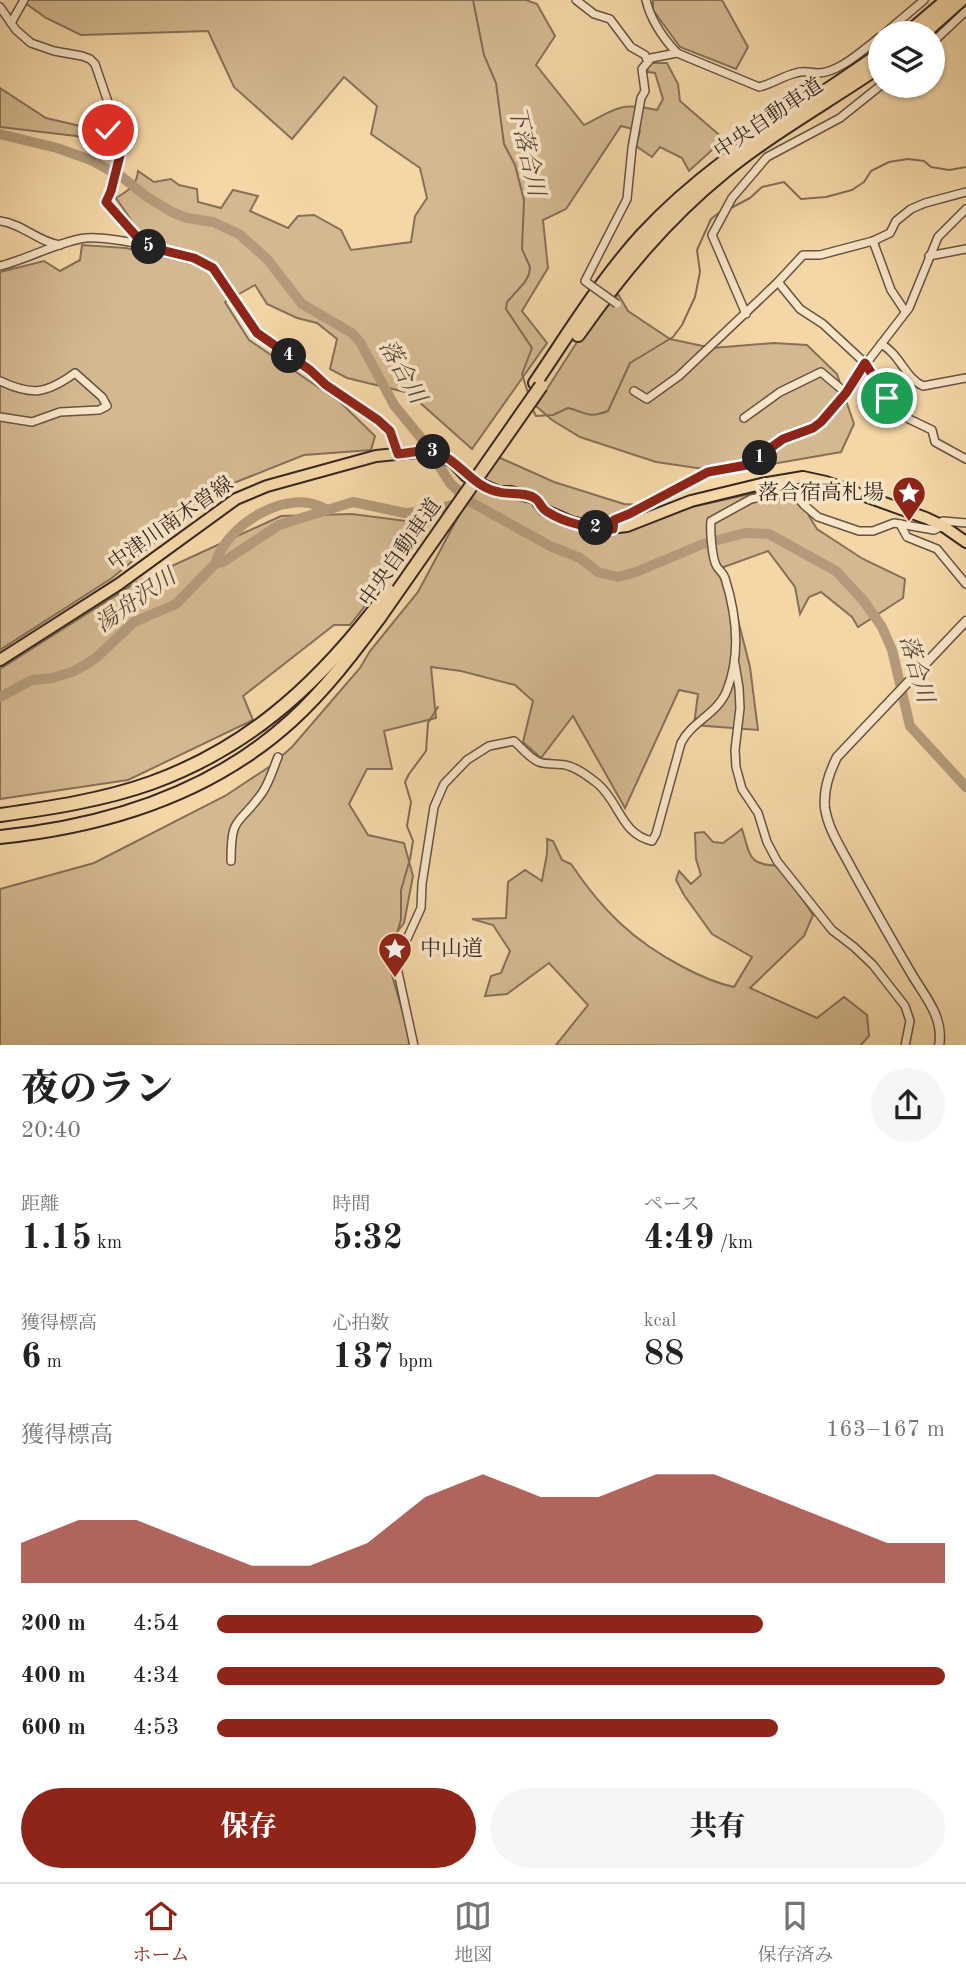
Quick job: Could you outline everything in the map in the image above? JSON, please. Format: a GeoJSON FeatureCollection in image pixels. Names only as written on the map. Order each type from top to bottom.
{"type":"FeatureCollection","features":[{"type":"Feature","properties":{"kind":"highway"},"geometry":{"type":"LineString","coordinates":[[922,21],[947,0]]}},
{"type":"Feature","properties":{"kind":"highway"},"geometry":{"type":"LineString","coordinates":[[937,21],[961,0]]}},
{"type":"Feature","properties":{"kind":"highway","name":"中央自動車道"},"geometry":{"type":"LineString","coordinates":[[0,837],[102,821],[158,803],[216,775],[271,738],[295,718],[336,673],[538,384],[620,261],[669,208],[720,164],[868,62]]}},
{"type":"Feature","properties":{"kind":"highway","name":"中央自動車道"},"geometry":{"type":"LineString","coordinates":[[538,384],[628,266],[675,215],[745,156],[868,74]]}},
{"type":"Feature","properties":{"kind":"highway","name":"中央自動車道"},"geometry":{"type":"LineString","coordinates":[[0,815],[125,791],[188,768],[235,743],[285,707],[376,616]]}},
{"type":"Feature","properties":{"kind":"main road","name":"中津川南木曽線"},"geometry":{"type":"LineString","coordinates":[[0,660],[119,584],[236,499],[278,483],[376,456],[432,452],[454,463],[466,476],[499,492],[535,498],[544,510],[571,522],[613,529],[691,501],[785,479],[803,478],[826,482],[941,525],[966,542]]}},
{"type":"Feature","properties":{"kind":"street"},"geometry":{"type":"LineString","coordinates":[[11,23],[24,0]]}},
{"type":"Feature","properties":{"kind":"street"},"geometry":{"type":"LineString","coordinates":[[576,0],[594,14],[610,19],[631,47],[645,55],[648,62]]}},
{"type":"Feature","properties":{"kind":"street"},"geometry":{"type":"LineString","coordinates":[[646,0],[650,15],[662,36],[677,53],[759,87],[792,73],[803,71],[820,74],[848,63],[868,47]]}},
{"type":"Feature","properties":{"kind":"street"},"geometry":{"type":"LineString","coordinates":[[899,21],[924,0]]}},
{"type":"Feature","properties":{"kind":"street"},"geometry":{"type":"LineString","coordinates":[[0,7],[11,23],[31,43],[82,56],[95,64],[108,105],[109,137],[120,155],[106,202],[145,246]]}},
{"type":"Feature","properties":{"kind":"street"},"geometry":{"type":"LineString","coordinates":[[945,31],[965,13]]}},
{"type":"Feature","properties":{"kind":"street"},"geometry":{"type":"LineString","coordinates":[[617,304],[585,281],[627,200],[640,98],[645,91],[642,69],[651,58],[677,53]]}},
{"type":"Feature","properties":{"kind":"street"},"geometry":{"type":"LineString","coordinates":[[746,314],[712,235],[732,198],[767,157],[840,118],[868,96]]}},
{"type":"Feature","properties":{"kind":"street"},"geometry":{"type":"LineString","coordinates":[[634,390],[647,398],[679,376],[746,314],[803,255],[820,255],[873,241],[890,233],[896,221],[911,209],[925,202],[966,192]]}},
{"type":"Feature","properties":{"kind":"street"},"geometry":{"type":"LineString","coordinates":[[613,529],[614,520],[708,472],[747,465],[783,439],[813,428],[821,422],[846,393],[865,363],[909,307],[929,256],[941,234],[966,209]]}},
{"type":"Feature","properties":{"kind":"street"},"geometry":{"type":"LineString","coordinates":[[0,221],[23,227],[49,243],[62,245]]}},
{"type":"Feature","properties":{"kind":"street"},"geometry":{"type":"LineString","coordinates":[[0,266],[86,238],[105,238],[194,258],[213,268],[257,333],[390,431],[398,454]]}},
{"type":"Feature","properties":{"kind":"street"},"geometry":{"type":"LineString","coordinates":[[873,241],[891,290],[905,311]]}},
{"type":"Feature","properties":{"kind":"street"},"geometry":{"type":"LineString","coordinates":[[929,256],[966,249]]}},
{"type":"Feature","properties":{"kind":"street"},"geometry":{"type":"LineString","coordinates":[[778,282],[800,309],[823,324],[865,363],[893,407],[909,419],[932,430],[935,442],[966,459]]}},
{"type":"Feature","properties":{"kind":"street"},"geometry":{"type":"LineString","coordinates":[[881,344],[890,349],[913,379],[923,386],[966,378]]}},
{"type":"Feature","properties":{"kind":"street"},"geometry":{"type":"LineString","coordinates":[[744,418],[780,392],[814,373],[821,372],[846,393]]}},
{"type":"Feature","properties":{"kind":"street"},"geometry":{"type":"LineString","coordinates":[[0,381],[12,387],[36,392],[61,384],[75,373],[102,397],[107,405],[99,410],[60,412],[32,422],[0,417]]}},
{"type":"Feature","properties":{"kind":"street"},"geometry":{"type":"LineString","coordinates":[[905,1045],[910,1021],[905,1006],[873,965],[832,930],[777,861],[767,842],[758,813],[743,789],[736,767],[735,750],[740,708],[734,663],[735,614],[725,576],[715,562],[710,526],[715,517],[751,499],[792,491],[818,517],[859,531],[873,531],[891,523],[934,530],[943,521],[966,523]]}},
{"type":"Feature","properties":{"kind":"street"},"geometry":{"type":"LineString","coordinates":[[900,524],[907,537],[937,549],[966,584]]}},
{"type":"Feature","properties":{"kind":"street"},"geometry":{"type":"LineString","coordinates":[[939,1045],[940,1030],[936,1012],[838,842],[827,816],[825,792],[831,767],[842,751],[966,621]]}},
{"type":"Feature","properties":{"kind":"street"},"geometry":{"type":"LineString","coordinates":[[414,1045],[397,961],[421,908],[434,807],[444,785],[458,769],[489,746],[514,741],[533,760],[565,765],[593,780],[607,793],[629,830],[642,839],[652,841],[655,839],[681,743],[688,730],[720,704],[734,663]]}},
{"type":"Feature","properties":{"kind":"street"},"geometry":{"type":"LineString","coordinates":[[231,861],[231,831],[261,796],[278,757]]}},
{"type":"Feature","properties":{"kind":"shaded area"},"geometry":{"type":"Polygon","coordinates":[[[21,0],[526,0],[537,4],[555,36],[536,65],[584,125],[619,108],[657,110],[663,99],[655,73],[648,72],[647,68],[651,63],[667,63],[678,84],[680,101],[724,139],[689,171],[682,158],[660,147],[652,157],[636,146],[640,131],[621,126],[566,209],[543,220],[548,268],[522,311],[547,343],[472,449],[409,393],[347,378],[330,369],[337,339],[317,323],[297,318],[267,304],[255,285],[225,302],[249,340],[340,402],[375,436],[371,450],[304,455],[234,483],[181,521],[112,578],[0,650],[0,272],[44,261],[60,271],[80,260],[82,245],[126,248],[197,265],[200,254],[146,242],[116,198],[131,187],[138,171],[154,182],[171,179],[179,185],[197,189],[198,202],[221,208],[233,190],[258,196],[250,211],[288,228],[298,216],[314,215],[341,230],[351,250],[411,242],[415,216],[427,198],[420,168],[371,134],[377,106],[344,77],[292,139],[234,87],[208,31],[81,35],[46,18],[21,0]]]}},
{"type":"Feature","properties":{"kind":"shaded area"},"geometry":{"type":"Polygon","coordinates":[[[653,0],[722,0],[748,47],[736,69],[680,47],[653,10],[653,0]]]}},
{"type":"Feature","properties":{"kind":"shaded area"},"geometry":{"type":"Polygon","coordinates":[[[0,88],[46,118],[93,129],[104,123],[106,145],[76,136],[0,127],[0,88]]]}},
{"type":"Feature","properties":{"kind":"shaded area"},"geometry":{"type":"Polygon","coordinates":[[[618,294],[628,311],[670,339],[712,348],[774,343],[807,345],[837,374],[854,424],[841,452],[738,470],[697,468],[656,462],[580,437],[552,420],[536,406],[579,339],[618,294]]]}},
{"type":"Feature","properties":{"kind":"shaded area"},"geometry":{"type":"Polygon","coordinates":[[[498,457],[554,482],[624,504],[687,508],[800,483],[823,486],[817,491],[801,493],[817,529],[863,559],[905,579],[903,598],[858,627],[852,617],[821,592],[809,597],[800,614],[795,587],[768,551],[721,568],[725,590],[737,616],[750,667],[758,730],[694,725],[698,694],[679,690],[625,808],[573,716],[541,758],[523,742],[533,701],[515,685],[461,671],[431,667],[436,718],[384,731],[392,769],[367,769],[349,804],[368,835],[404,843],[413,876],[404,923],[384,948],[410,1045],[0,1045],[0,889],[94,863],[225,796],[269,767],[292,747],[360,668],[370,651],[418,592],[482,472],[498,457]]]}},
{"type":"Feature","properties":{"kind":"shaded area"},"geometry":{"type":"Polygon","coordinates":[[[352,514],[429,524],[350,625],[334,625],[243,696],[253,720],[128,780],[0,799],[0,669],[137,582],[281,516],[352,514]]]}},
{"type":"Feature","properties":{"kind":"shaded area"},"geometry":{"type":"Polygon","coordinates":[[[742,829],[752,858],[762,864],[781,866],[813,915],[804,936],[750,988],[817,1018],[844,997],[867,1015],[869,1036],[861,1045],[556,1045],[588,1005],[549,963],[507,994],[485,996],[491,976],[501,973],[510,951],[493,925],[472,919],[506,918],[508,882],[525,870],[542,881],[547,839],[553,841],[562,860],[571,864],[607,910],[634,935],[689,970],[734,987],[752,957],[712,934],[676,880],[679,871],[691,884],[701,875],[696,859],[695,833],[704,832],[713,842],[723,843],[742,829]]]}},
{"type":"Feature","properties":{"kind":"waterway","name":"下落合川"},"geometry":{"type":"LineString","coordinates":[[473,0],[484,55],[496,83],[504,144],[515,165],[524,200],[522,249],[530,267],[529,274],[507,302],[506,309],[532,348],[522,374],[529,396]]}},
{"type":"Feature","properties":{"kind":"waterway","name":"落合川"},"geometry":{"type":"LineString","coordinates":[[0,134],[57,148],[91,160],[122,177],[172,212],[187,218],[213,222],[239,234],[267,259],[302,304],[352,333],[360,342],[394,405],[422,439],[450,483],[469,501],[550,546],[580,558],[598,572],[618,577],[703,544],[745,533],[769,534],[836,571],[863,600],[882,627],[892,650],[910,726],[966,787]]}},
{"type":"Feature","properties":{"kind":"waterway","name":"下落合川"},"geometry":{"type":"LineString","coordinates":[[729,209],[750,198],[762,187],[784,182],[801,199],[826,197],[852,190],[864,182],[871,171],[889,162],[908,159],[924,161],[931,167],[949,170],[966,167]]}},
{"type":"Feature","properties":{"kind":"waterway","name":"下落合川"},"geometry":{"type":"LineString","coordinates":[[532,408],[536,416],[553,415],[568,408],[591,415],[608,411],[630,363],[673,337],[682,325],[695,297],[700,272],[697,250],[711,219],[720,212]]}},
{"type":"Feature","properties":{"kind":"waterway","name":"湯舟沢川"},"geometry":{"type":"LineString","coordinates":[[215,564],[221,549],[232,536],[245,523],[261,513],[295,502],[312,504],[327,510]]}},
{"type":"Feature","properties":{"kind":"waterway","name":"湯舟沢川"},"geometry":{"type":"LineString","coordinates":[[0,697],[32,680],[52,678],[85,665],[134,622],[176,604],[215,564],[223,562],[279,525],[353,502],[405,513],[430,511],[463,502]]}},
{"type":"Feature","properties":{"kind":"waterway"},"geometry":{"type":"LineString","coordinates":[[393,949],[401,919],[401,890],[413,841],[407,826],[411,802],[405,782],[426,751],[428,723],[438,707]]}},
{"type":"Feature","properties":{"kind":"waterway"},"geometry":{"type":"LineString","coordinates":[[392,963],[395,974]]}},
{"type":"Feature","properties":{"kind":"place","name":"落合宿高札場"},"geometry":{"type":"Point","coordinates":[909,523]}},
{"type":"Feature","properties":{"kind":"place","name":"中山道"},"geometry":{"type":"Point","coordinates":[395,979]}},
{"type":"Feature","properties":{"kind":"route"},"geometry":{"type":"LineString","coordinates":[[108,130],[109,137],[120,155],[106,202],[145,246],[207,263],[219,275],[257,333],[378,420],[390,431],[398,454],[427,451],[436,453],[454,463],[466,476],[478,483],[499,492],[535,498],[544,510],[571,522],[587,527],[613,529],[614,520],[658,500],[708,472],[747,465],[783,439],[813,428],[821,422],[846,393],[865,363],[887,398]]}}]}
